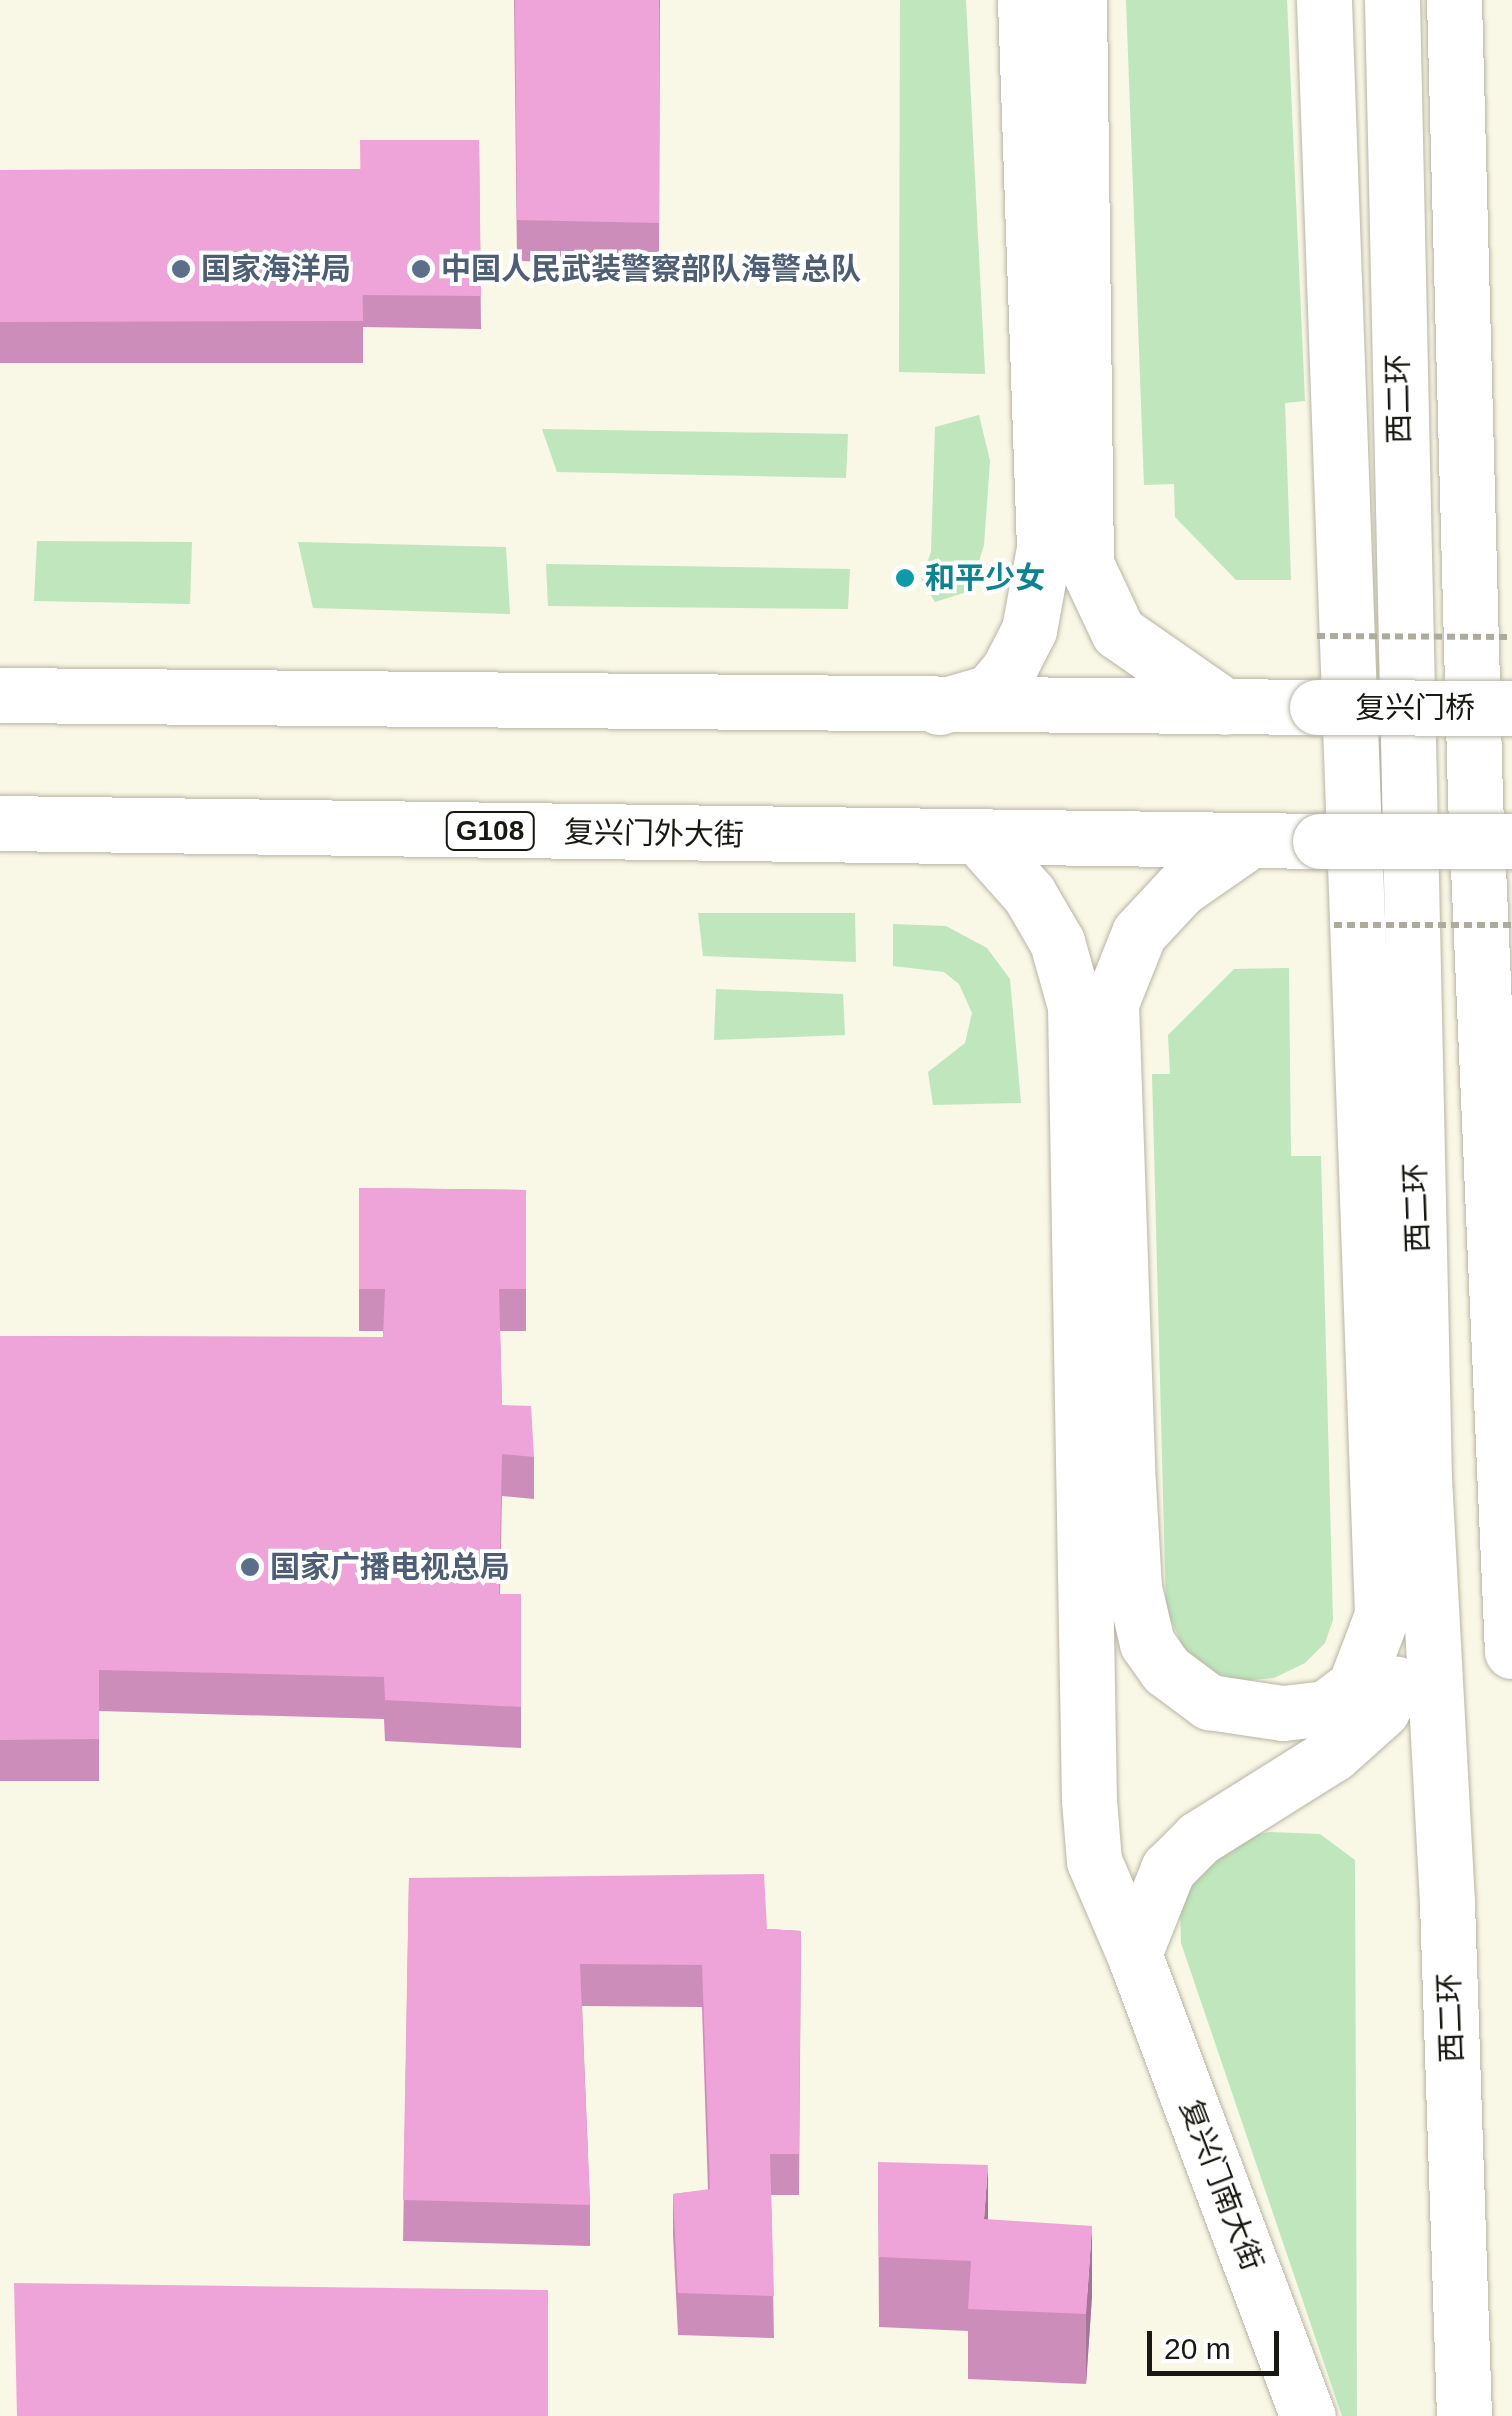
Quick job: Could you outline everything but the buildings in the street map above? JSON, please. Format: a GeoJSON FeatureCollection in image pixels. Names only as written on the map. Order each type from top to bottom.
{"type":"FeatureCollection","features":[{"type":"Feature","properties":{"kind":"main road"},"geometry":{"type":"LineString","coordinates":[[938,708],[990,692],[1010,670],[1033,616],[1044,548],[1024,0]]}},
{"type":"Feature","properties":{"kind":"main road"},"geometry":{"type":"LineString","coordinates":[[1079,0],[1086,564],[1118,632],[1226,707]]}},
{"type":"Feature","properties":{"kind":"main road"},"geometry":{"type":"LineString","coordinates":[[1249,841],[1180,889],[1139,933],[1110,1003],[1128,1484],[1134,1588],[1146,1644],[1166,1670],[1209,1702],[1283,1714],[1326,1708],[1355,1686],[1382,1615],[1324,0]]}},
{"type":"Feature","properties":{"kind":"main road","name":"西二环"},"geometry":{"type":"LineString","coordinates":[[1392,0],[1424,1478],[1447,1903],[1464,2416]]}},
{"type":"Feature","properties":{"kind":"main road"},"geometry":{"type":"LineString","coordinates":[[1454,0],[1476,798],[1512,1651]]}},
{"type":"Feature","properties":{"kind":"main road"},"geometry":{"type":"LineString","coordinates":[[0,695],[938,708],[1226,707]]}},
{"type":"Feature","properties":{"kind":"main road","name":"复兴门桥"},"geometry":{"type":"LineString","coordinates":[[1226,707],[1512,708]]}},
{"type":"Feature","properties":{"kind":"main road","name":"复兴门外大街"},"geometry":{"type":"LineString","coordinates":[[0,823],[980,839],[1512,841]]}},
{"type":"Feature","properties":{"kind":"main road","name":"复兴门南大街"},"geometry":{"type":"LineString","coordinates":[[980,839],[1029,894],[1056,942],[1074,1006],[1089,1800],[1094,1861],[1134,1954],[1308,2416]]}},
{"type":"Feature","properties":{"kind":"main road"},"geometry":{"type":"LineString","coordinates":[[1134,1954],[1168,1869],[1199,1838],[1333,1754],[1394,1694],[1413,1595],[1424,1478]]}},
{"type":"Feature","properties":{"kind":"path"},"geometry":{"type":"LineString","coordinates":[[1318,636],[1512,637]]}},
{"type":"Feature","properties":{"kind":"path"},"geometry":{"type":"LineString","coordinates":[[1334,925],[1512,926]]}},
{"type":"Feature","properties":{"kind":"green space"},"geometry":{"type":"Polygon","coordinates":[[[900,0],[966,0],[985,374],[899,372],[900,0]]]}},
{"type":"Feature","properties":{"kind":"green space"},"geometry":{"type":"Polygon","coordinates":[[[1126,0],[1287,0],[1305,401],[1285,403],[1291,580],[1236,580],[1175,517],[1174,484],[1144,485],[1126,0]]]}},
{"type":"Feature","properties":{"kind":"green space"},"geometry":{"type":"Polygon","coordinates":[[[979,415],[990,461],[984,545],[970,591],[935,602],[921,579],[931,552],[935,427],[979,415]]]}},
{"type":"Feature","properties":{"kind":"green space"},"geometry":{"type":"Polygon","coordinates":[[[542,429],[848,434],[846,478],[557,472],[542,429]]]}},
{"type":"Feature","properties":{"kind":"green space"},"geometry":{"type":"Polygon","coordinates":[[[37,541],[192,542],[190,604],[34,601],[37,541]]]}},
{"type":"Feature","properties":{"kind":"green space"},"geometry":{"type":"Polygon","coordinates":[[[298,542],[506,547],[510,614],[313,608],[298,542]]]}},
{"type":"Feature","properties":{"kind":"green space"},"geometry":{"type":"Polygon","coordinates":[[[546,564],[850,569],[848,609],[548,606],[546,564]]]}},
{"type":"Feature","properties":{"kind":"green space"},"geometry":{"type":"Polygon","coordinates":[[[698,913],[855,913],[856,962],[703,956],[698,913]]]}},
{"type":"Feature","properties":{"kind":"green space"},"geometry":{"type":"Polygon","coordinates":[[[893,924],[946,926],[987,948],[1010,979],[1021,1103],[933,1105],[928,1072],[965,1043],[972,1013],[959,984],[944,972],[893,966],[893,924]]]}},
{"type":"Feature","properties":{"kind":"green space"},"geometry":{"type":"Polygon","coordinates":[[[1289,968],[1291,1156],[1321,1156],[1333,1620],[1325,1643],[1305,1663],[1274,1678],[1240,1681],[1206,1670],[1183,1647],[1166,1609],[1152,1074],[1170,1074],[1168,1035],[1234,969],[1289,968]]]}},
{"type":"Feature","properties":{"kind":"green space"},"geometry":{"type":"Polygon","coordinates":[[[716,989],[843,994],[845,1035],[714,1040],[716,989]]]}},
{"type":"Feature","properties":{"kind":"green space"},"geometry":{"type":"Polygon","coordinates":[[[1270,1832],[1320,1834],[1355,1860],[1357,2416],[1342,2416],[1181,1943],[1180,1904],[1194,1866],[1233,1839],[1270,1832]]]}},
{"type":"Feature","properties":{"kind":"place","name":"国家海洋局"},"geometry":{"type":"Point","coordinates":[181,269]}},
{"type":"Feature","properties":{"kind":"place","name":"中国人民武装警察部队海警总队"},"geometry":{"type":"Point","coordinates":[421,269]}},
{"type":"Feature","properties":{"kind":"place","name":"和平少女"},"geometry":{"type":"Point","coordinates":[905,578]}},
{"type":"Feature","properties":{"kind":"place","name":"国家广播电视总局"},"geometry":{"type":"Point","coordinates":[250,1567]}}]}
